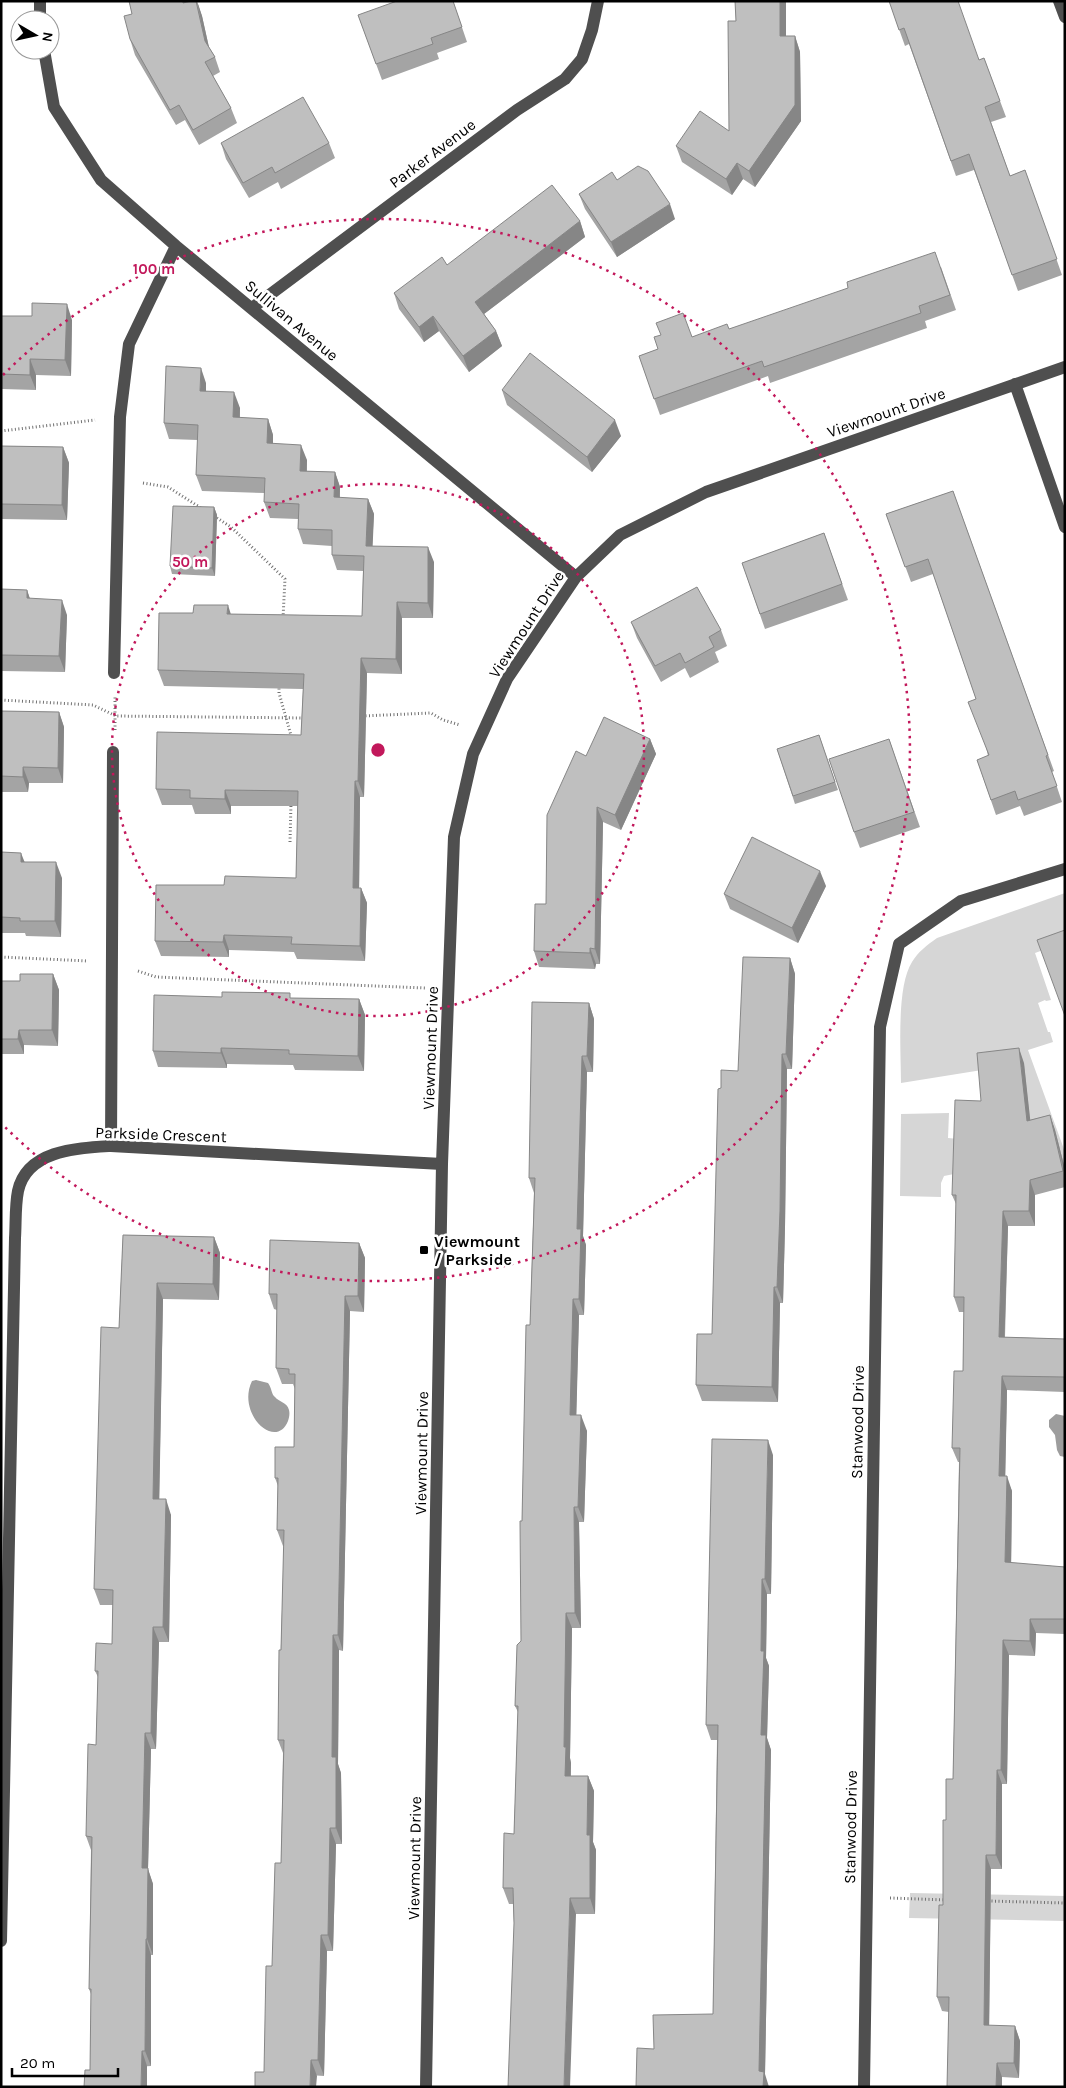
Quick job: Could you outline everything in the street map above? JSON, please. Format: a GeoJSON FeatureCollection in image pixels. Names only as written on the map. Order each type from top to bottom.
{"type":"FeatureCollection","features":[{"type":"Feature","properties":{"kind":"street","name":"Parker Avenue"},"geometry":{"type":"LineString","coordinates":[[252,308],[509,116],[565,79],[582,59],[592,30],[598,1]]}},
{"type":"Feature","properties":{"kind":"street"},"geometry":{"type":"LineString","coordinates":[[1059,1],[1065,17]]}},
{"type":"Feature","properties":{"kind":"street","name":"Sullivan Avenue"},"geometry":{"type":"LineString","coordinates":[[46,60],[54,107],[101,180],[176,246],[576,576]]}},
{"type":"Feature","properties":{"kind":"street"},"geometry":{"type":"LineString","coordinates":[[114,673],[120,418],[129,344],[176,246]]}},
{"type":"Feature","properties":{"kind":"street","name":"Viewmount Drive"},"geometry":{"type":"LineString","coordinates":[[426,2087],[442,1164],[448,988],[454,837],[473,754],[507,679],[576,576],[620,536],[706,492],[1065,367]]}},
{"type":"Feature","properties":{"kind":"street"},"geometry":{"type":"LineString","coordinates":[[1015,384],[1065,527]]}},
{"type":"Feature","properties":{"kind":"street"},"geometry":{"type":"LineString","coordinates":[[111,1146],[113,752]]}},
{"type":"Feature","properties":{"kind":"street","name":"Stanwood Drive"},"geometry":{"type":"LineString","coordinates":[[864,2087],[880,1027],[899,944],[961,900],[1065,869]]}},
{"type":"Feature","properties":{"kind":"street","name":"Parkside Crescent"},"geometry":{"type":"LineString","coordinates":[[1,1941],[15,1238],[18,1191],[24,1176],[38,1160],[76,1148],[111,1146],[442,1164]]}},
{"type":"Feature","properties":{"kind":"path"},"geometry":{"type":"LineString","coordinates":[[1,431],[120,418]]}},
{"type":"Feature","properties":{"kind":"path"},"geometry":{"type":"LineString","coordinates":[[118,481],[132,481],[168,487],[231,527],[285,579],[282,627]]}},
{"type":"Feature","properties":{"kind":"path"},"geometry":{"type":"LineString","coordinates":[[113,752],[116,716],[114,673]]}},
{"type":"Feature","properties":{"kind":"path"},"geometry":{"type":"LineString","coordinates":[[279,684],[278,693],[287,719],[292,739],[292,748]]}},
{"type":"Feature","properties":{"kind":"path"},"geometry":{"type":"LineString","coordinates":[[1,700],[93,705],[116,716],[306,718]]}},
{"type":"Feature","properties":{"kind":"path"},"geometry":{"type":"LineString","coordinates":[[354,716],[431,713],[444,720],[484,732]]}},
{"type":"Feature","properties":{"kind":"path"},"geometry":{"type":"LineString","coordinates":[[290,842],[291,795]]}},
{"type":"Feature","properties":{"kind":"path"},"geometry":{"type":"LineString","coordinates":[[1,957],[112,962],[156,977],[448,988]]}},
{"type":"Feature","properties":{"kind":"path"},"geometry":{"type":"LineString","coordinates":[[866,1897],[955,1900]]}},
{"type":"Feature","properties":{"kind":"path"},"geometry":{"type":"LineString","coordinates":[[985,1901],[1065,1904]]}},
{"type":"Feature","properties":{"kind":"shaded area"},"geometry":{"type":"Polygon","coordinates":[[[1065,893],[1065,942],[1035,953],[1051,1000],[1038,1003],[1053,1042],[1028,1050],[1065,1152],[1065,1164],[1032,1162],[1032,1139],[1024,1063],[982,1068],[982,1070],[901,1083],[901,1003],[907,973],[912,962],[923,949],[937,938],[1065,893]]]}},
{"type":"Feature","properties":{"kind":"shaded area"},"geometry":{"type":"Polygon","coordinates":[[[949,1113],[948,1138],[959,1139],[959,1173],[944,1176],[941,1183],[941,1197],[900,1196],[901,1114],[949,1113]]]}},
{"type":"Feature","properties":{"kind":"shaded area"},"geometry":{"type":"Polygon","coordinates":[[[252,1381],[268,1383],[274,1396],[288,1407],[289,1419],[282,1429],[275,1432],[267,1430],[253,1416],[249,1405],[248,1393],[252,1381]]]}},
{"type":"Feature","properties":{"kind":"shaded area"},"geometry":{"type":"Polygon","coordinates":[[[1056,1414],[1065,1416],[1065,1457],[1060,1456],[1057,1450],[1055,1435],[1049,1427],[1049,1420],[1056,1414]]]}},
{"type":"Feature","properties":{"kind":"shaded area"},"geometry":{"type":"Polygon","coordinates":[[[910,1893],[1065,1896],[1065,1921],[909,1918],[910,1893]]]}},
{"type":"Feature","properties":{"kind":"building"},"geometry":{"type":"Polygon","coordinates":[[[129,1],[183,1],[183,3],[196,1],[205,41],[215,57],[205,62],[231,108],[193,130],[179,105],[170,110],[130,39],[124,16],[132,14],[129,1]]]}},
{"type":"Feature","properties":{"kind":"building"},"geometry":{"type":"Polygon","coordinates":[[[397,1],[453,1],[462,27],[431,38],[433,44],[376,64],[358,15],[397,1]]]}},
{"type":"Feature","properties":{"kind":"building"},"geometry":{"type":"Polygon","coordinates":[[[735,1],[780,1],[780,36],[795,36],[795,105],[749,171],[737,163],[726,179],[676,146],[700,111],[729,131],[728,21],[736,21],[735,1]]]}},
{"type":"Feature","properties":{"kind":"building"},"geometry":{"type":"Polygon","coordinates":[[[889,1],[958,1],[979,60],[984,58],[1000,101],[985,107],[1010,176],[1025,170],[1057,259],[1012,275],[969,154],[951,161],[904,28],[899,30],[889,1]]]}},
{"type":"Feature","properties":{"kind":"building"},"geometry":{"type":"Polygon","coordinates":[[[303,97],[329,143],[275,173],[272,167],[243,183],[221,143],[303,97]]]}},
{"type":"Feature","properties":{"kind":"building"},"geometry":{"type":"Polygon","coordinates":[[[638,166],[648,171],[670,204],[611,242],[579,194],[612,172],[617,180],[638,166]]]}},
{"type":"Feature","properties":{"kind":"building"},"geometry":{"type":"Polygon","coordinates":[[[552,185],[580,221],[475,302],[496,331],[463,356],[433,316],[419,327],[394,293],[442,257],[447,265],[552,185]]]}},
{"type":"Feature","properties":{"kind":"building"},"geometry":{"type":"Polygon","coordinates":[[[935,252],[950,295],[919,306],[921,313],[764,367],[762,361],[654,399],[639,356],[658,349],[654,337],[661,335],[656,323],[683,313],[692,337],[727,324],[729,329],[848,288],[847,282],[935,252]]]}},
{"type":"Feature","properties":{"kind":"building"},"geometry":{"type":"Polygon","coordinates":[[[32,303],[67,304],[65,360],[30,359],[30,375],[1,374],[1,316],[32,316],[32,303]]]}},
{"type":"Feature","properties":{"kind":"building"},"geometry":{"type":"Polygon","coordinates":[[[530,353],[615,420],[587,457],[502,390],[530,353]]]}},
{"type":"Feature","properties":{"kind":"building"},"geometry":{"type":"Polygon","coordinates":[[[166,366],[201,368],[200,391],[234,392],[233,417],[268,419],[267,443],[301,445],[300,471],[335,472],[334,497],[368,499],[366,546],[428,547],[428,603],[397,602],[396,659],[361,658],[358,781],[355,781],[353,888],[361,888],[360,946],[291,944],[292,937],[224,935],[223,942],[155,941],[156,885],[224,885],[225,876],[296,878],[298,791],[225,790],[225,799],[190,798],[190,790],[156,789],[157,732],[301,735],[304,674],[158,670],[159,613],[193,613],[194,605],[228,605],[227,614],[362,616],[364,556],[332,555],[332,530],[298,529],[299,504],[264,502],[265,478],[196,475],[198,425],[164,423],[166,366]]]}},
{"type":"Feature","properties":{"kind":"building"},"geometry":{"type":"Polygon","coordinates":[[[1,446],[63,447],[62,505],[1,504],[1,446]]]}},
{"type":"Feature","properties":{"kind":"building"},"geometry":{"type":"Polygon","coordinates":[[[953,491],[1048,755],[1046,756],[1057,786],[1018,800],[1015,791],[991,800],[977,760],[989,755],[968,702],[976,699],[928,559],[905,567],[886,514],[953,491]]]}},
{"type":"Feature","properties":{"kind":"building"},"geometry":{"type":"Polygon","coordinates":[[[173,506],[214,507],[212,568],[170,566],[173,506]]]}},
{"type":"Feature","properties":{"kind":"building"},"geometry":{"type":"Polygon","coordinates":[[[824,533],[842,584],[760,614],[742,563],[824,533]]]}},
{"type":"Feature","properties":{"kind":"building"},"geometry":{"type":"Polygon","coordinates":[[[697,587],[721,630],[709,637],[714,647],[685,663],[680,653],[655,666],[631,622],[697,587]]]}},
{"type":"Feature","properties":{"kind":"building"},"geometry":{"type":"Polygon","coordinates":[[[1,589],[27,590],[27,598],[62,600],[59,656],[1,655],[1,589]]]}},
{"type":"Feature","properties":{"kind":"building"},"geometry":{"type":"Polygon","coordinates":[[[1,711],[59,712],[58,768],[23,767],[23,777],[1,776],[1,711]]]}},
{"type":"Feature","properties":{"kind":"building"},"geometry":{"type":"Polygon","coordinates":[[[604,717],[650,739],[615,815],[597,807],[595,949],[590,948],[590,953],[534,951],[535,904],[546,904],[547,815],[576,751],[586,756],[604,717]]]}},
{"type":"Feature","properties":{"kind":"building"},"geometry":{"type":"Polygon","coordinates":[[[819,735],[835,782],[793,796],[777,749],[819,735]]]}},
{"type":"Feature","properties":{"kind":"building"},"geometry":{"type":"Polygon","coordinates":[[[889,739],[914,812],[854,832],[829,759],[889,739]]]}},
{"type":"Feature","properties":{"kind":"building"},"geometry":{"type":"Polygon","coordinates":[[[752,837],[820,871],[792,928],[724,894],[752,837]]]}},
{"type":"Feature","properties":{"kind":"building"},"geometry":{"type":"Polygon","coordinates":[[[1,852],[21,853],[21,862],[56,862],[55,921],[20,921],[20,918],[1,917],[1,852]]]}},
{"type":"Feature","properties":{"kind":"building"},"geometry":{"type":"Polygon","coordinates":[[[1065,930],[1065,1016],[1037,940],[1065,930]]]}},
{"type":"Feature","properties":{"kind":"building"},"geometry":{"type":"Polygon","coordinates":[[[743,957],[790,958],[786,1054],[782,1054],[780,1211],[777,1287],[774,1287],[772,1387],[696,1385],[697,1334],[712,1334],[718,1089],[721,1088],[721,1070],[738,1071],[743,957]]]}},
{"type":"Feature","properties":{"kind":"building"},"geometry":{"type":"Polygon","coordinates":[[[20,974],[53,974],[52,1030],[19,1030],[18,1039],[1,1039],[1,981],[20,981],[20,974]]]}},
{"type":"Feature","properties":{"kind":"building"},"geometry":{"type":"Polygon","coordinates":[[[222,992],[290,993],[290,998],[359,999],[358,1056],[289,1054],[289,1050],[221,1048],[221,1053],[153,1051],[154,995],[222,997],[222,992]]]}},
{"type":"Feature","properties":{"kind":"building"},"geometry":{"type":"Polygon","coordinates":[[[532,1002],[589,1003],[587,1056],[582,1056],[577,1229],[581,1229],[579,1299],[573,1299],[570,1415],[581,1415],[578,1507],[574,1507],[575,1613],[566,1613],[564,1747],[566,1747],[565,1776],[588,1776],[587,1835],[590,1835],[590,1898],[570,1898],[564,2087],[508,2087],[514,1923],[513,1888],[503,1888],[504,1833],[514,1834],[518,1706],[515,1706],[517,1645],[521,1641],[520,1521],[522,1521],[526,1325],[530,1325],[535,1178],[529,1178],[532,1002]]]}},
{"type":"Feature","properties":{"kind":"building"},"geometry":{"type":"Polygon","coordinates":[[[1019,1048],[1027,1121],[1050,1115],[1063,1171],[1030,1180],[1029,1211],[1003,1211],[999,1337],[1065,1339],[1065,1377],[1002,1376],[999,1476],[1007,1476],[1005,1562],[1065,1567],[1065,1619],[1030,1619],[1030,1641],[1003,1640],[1001,1770],[997,1770],[996,1855],[986,1855],[984,2025],[1015,2026],[1014,2063],[997,2063],[996,2087],[947,2087],[949,1997],[937,1997],[939,1905],[943,1905],[943,1820],[946,1820],[946,1779],[953,1779],[960,1448],[952,1448],[954,1371],[963,1371],[964,1297],[954,1297],[956,1195],[952,1195],[955,1100],[981,1101],[977,1053],[1019,1048]]]}},
{"type":"Feature","properties":{"kind":"building"},"geometry":{"type":"Polygon","coordinates":[[[123,1235],[214,1237],[213,1284],[157,1283],[153,1499],[166,1499],[163,1627],[153,1627],[151,1733],[145,1733],[142,1868],[148,1868],[145,2051],[142,2051],[141,2087],[84,2087],[85,2070],[90,2070],[91,1989],[89,1989],[92,1837],[86,1836],[88,1744],[96,1745],[98,1671],[95,1671],[96,1643],[112,1644],[113,1590],[94,1589],[101,1327],[119,1328],[123,1235]]]}},
{"type":"Feature","properties":{"kind":"building"},"geometry":{"type":"Polygon","coordinates":[[[270,1240],[359,1243],[358,1296],[345,1296],[338,1635],[333,1635],[332,1757],[336,1757],[336,1828],[330,1828],[328,1935],[321,1935],[318,2060],[311,2060],[310,2087],[255,2087],[255,2072],[264,2072],[266,1966],[272,1966],[275,1863],[281,1863],[284,1740],[278,1740],[279,1650],[281,1650],[284,1530],[277,1530],[278,1478],[275,1478],[275,1447],[294,1447],[295,1374],[289,1374],[289,1369],[276,1368],[277,1294],[269,1294],[270,1240]]]}},
{"type":"Feature","properties":{"kind":"building"},"geometry":{"type":"Polygon","coordinates":[[[712,1439],[768,1440],[765,1579],[762,1579],[761,1651],[764,1651],[761,1735],[766,1735],[759,2071],[764,2072],[763,2087],[636,2087],[637,2048],[654,2049],[653,2015],[713,2014],[718,1725],[706,1725],[712,1439]]]}},
{"type":"Feature","properties":{"kind":"place","name":"Viewmount / Parkside"},"geometry":{"type":"Point","coordinates":[424,1250]}}]}
